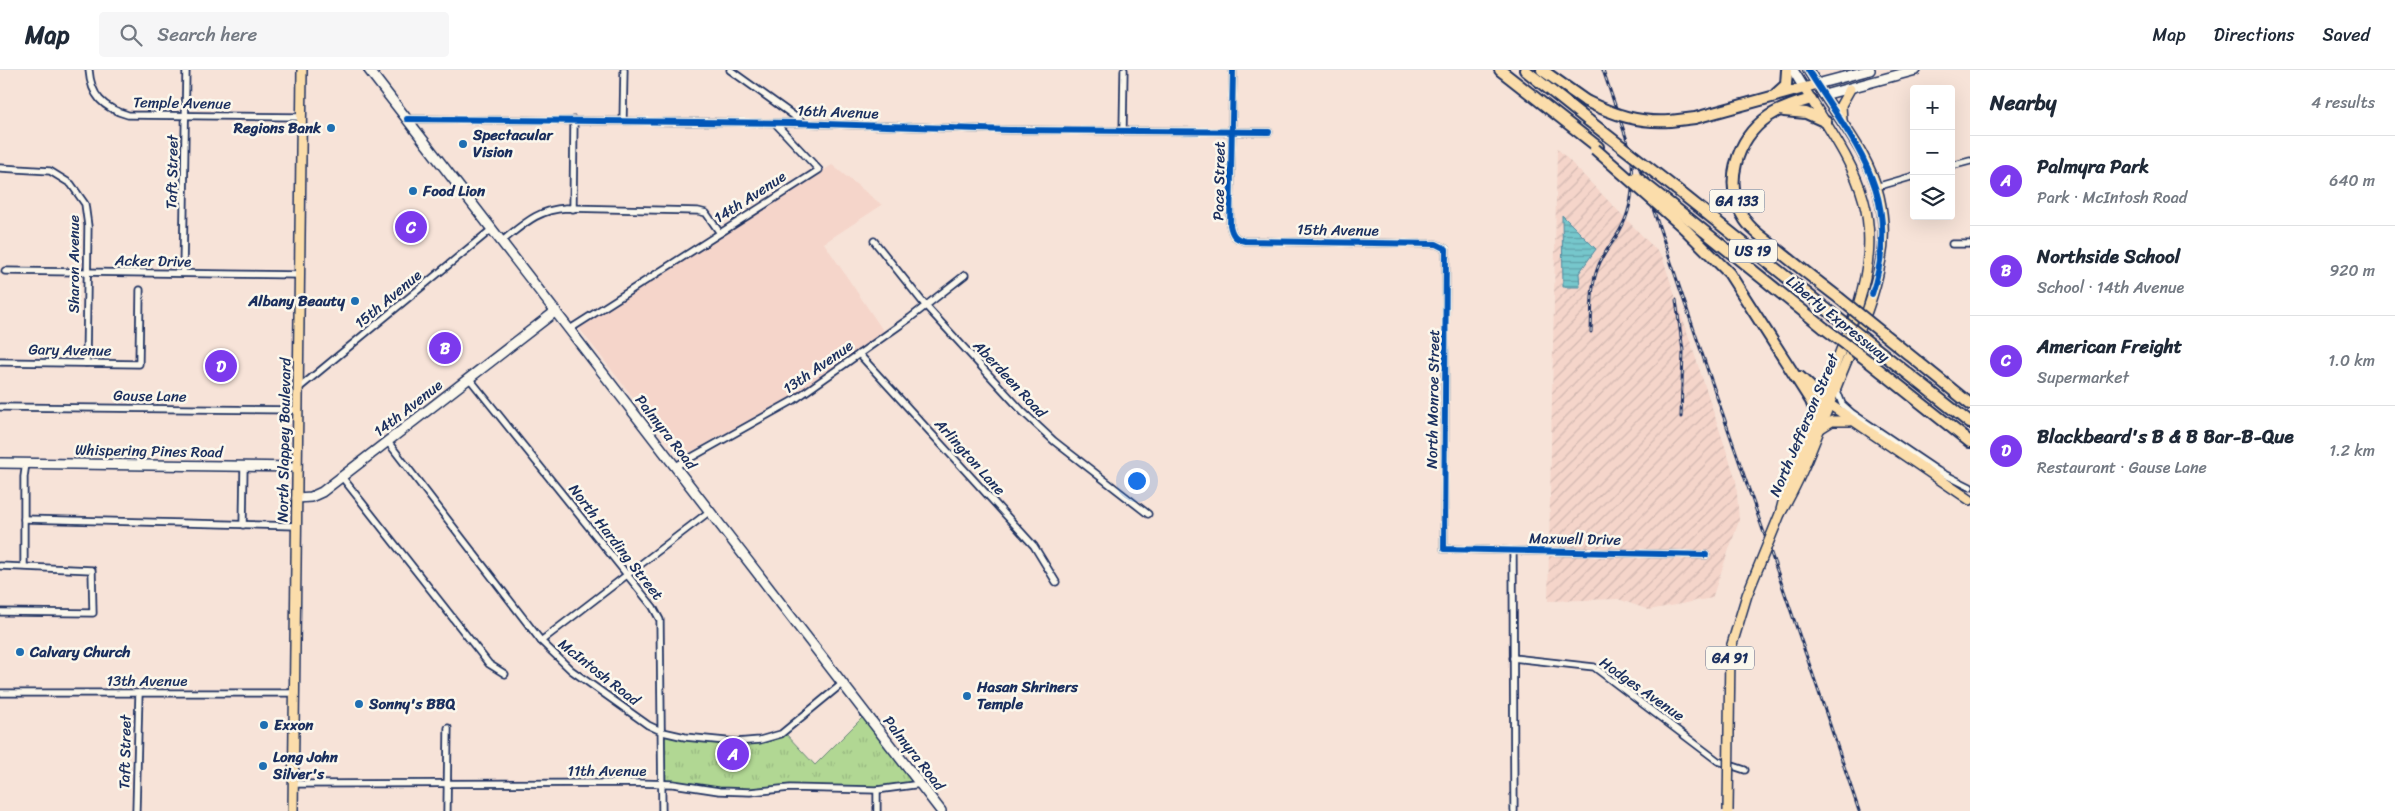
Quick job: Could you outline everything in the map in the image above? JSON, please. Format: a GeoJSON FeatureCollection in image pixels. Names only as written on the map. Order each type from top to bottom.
{"type":"FeatureCollection","features":[{"type":"Feature","properties":{"kind":"highway"},"geometry":{"type":"LineString","coordinates":[[1500,70],[1587,138],[1596,148],[1686,223],[1729,273],[1813,404],[1816,414]]}},
{"type":"Feature","properties":{"kind":"highway","name":"Liberty Expressway"},"geometry":{"type":"LineString","coordinates":[[1525,70],[1970,423]]}},
{"type":"Feature","properties":{"kind":"highway"},"geometry":{"type":"LineString","coordinates":[[1542,70],[1586,101],[1607,112],[1642,121],[1670,121],[1695,118],[1804,88]]}},
{"type":"Feature","properties":{"kind":"highway"},"geometry":{"type":"LineString","coordinates":[[1775,95],[1786,85],[1787,70]]}},
{"type":"Feature","properties":{"kind":"highway","name":"GA 133"},"geometry":{"type":"LineString","coordinates":[[1811,99],[1776,112],[1752,130],[1742,145],[1734,164],[1735,196],[1740,211],[1754,230],[1970,404]]}},
{"type":"Feature","properties":{"kind":"highway"},"geometry":{"type":"LineString","coordinates":[[1776,112],[1797,111],[1826,122]]}},
{"type":"Feature","properties":{"kind":"highway","name":"Liberty Expressway"},"geometry":{"type":"LineString","coordinates":[[1686,223],[1970,442]]}},
{"type":"Feature","properties":{"kind":"highway"},"geometry":{"type":"LineString","coordinates":[[1789,366],[1826,401]]}},
{"type":"Feature","properties":{"kind":"main road","name":"North Slappey Boulevard"},"geometry":{"type":"LineString","coordinates":[[293,811],[302,70]]}},
{"type":"Feature","properties":{"kind":"main road","name":"Palmyra Road"},"geometry":{"type":"LineString","coordinates":[[369,70],[941,811]]}},
{"type":"Feature","properties":{"kind":"main road"},"geometry":{"type":"LineString","coordinates":[[1793,70],[1804,88],[1870,70]]}},
{"type":"Feature","properties":{"kind":"main road","name":"North Jefferson Street"},"geometry":{"type":"LineString","coordinates":[[1728,811],[1728,671],[1730,651],[1747,595],[1780,514],[1786,491],[1816,414],[1836,387],[1872,294],[1881,263],[1883,224],[1876,186],[1859,149],[1808,70]]}},
{"type":"Feature","properties":{"kind":"main road"},"geometry":{"type":"LineString","coordinates":[[1824,95],[1916,70]]}},
{"type":"Feature","properties":{"kind":"main road","name":"GA 91"},"geometry":{"type":"LineString","coordinates":[[1804,88],[1826,122]]}},
{"type":"Feature","properties":{"kind":"main road"},"geometry":{"type":"LineString","coordinates":[[1842,124],[1841,104],[1850,89]]}},
{"type":"Feature","properties":{"kind":"main road","name":"GA 133"},"geometry":{"type":"LineString","coordinates":[[1811,99],[1824,95]]}},
{"type":"Feature","properties":{"kind":"main road","name":"North Jefferson Street"},"geometry":{"type":"LineString","coordinates":[[1780,514],[1791,495],[1818,435],[1826,401],[1863,290],[1869,243],[1867,211],[1859,182],[1848,158],[1826,122]]}},
{"type":"Feature","properties":{"kind":"main road","name":"14th Avenue"},"geometry":{"type":"LineString","coordinates":[[297,498],[317,496],[556,311]]}},
{"type":"Feature","properties":{"kind":"main road"},"geometry":{"type":"LineString","coordinates":[[1826,401],[1970,500]]}},
{"type":"Feature","properties":{"kind":"main road"},"geometry":{"type":"LineString","coordinates":[[1818,435],[1824,426],[1832,421],[1842,419],[1856,423]]}},
{"type":"Feature","properties":{"kind":"main road","name":"Whispering Pines Road"},"geometry":{"type":"LineString","coordinates":[[0,463],[297,467]]}},
{"type":"Feature","properties":{"kind":"street","name":"Temple Avenue"},"geometry":{"type":"LineString","coordinates":[[89,70],[90,85],[104,106],[128,115],[302,117]]}},
{"type":"Feature","properties":{"kind":"street","name":"Taft Street"},"geometry":{"type":"LineString","coordinates":[[183,273],[186,70]]}},
{"type":"Feature","properties":{"kind":"street"},"geometry":{"type":"LineString","coordinates":[[623,121],[624,70]]}},
{"type":"Feature","properties":{"kind":"street"},"geometry":{"type":"LineString","coordinates":[[730,70],[804,123]]}},
{"type":"Feature","properties":{"kind":"street"},"geometry":{"type":"LineString","coordinates":[[1123,129],[1124,70]]}},
{"type":"Feature","properties":{"kind":"street","name":"Pace Street"},"geometry":{"type":"LineString","coordinates":[[1231,232],[1233,70]]}},
{"type":"Feature","properties":{"kind":"street","name":"16th Avenue"},"geometry":{"type":"LineString","coordinates":[[407,119],[804,123],[1009,130],[1123,129],[1269,132]]}},
{"type":"Feature","properties":{"kind":"street"},"geometry":{"type":"LineString","coordinates":[[573,209],[574,120]]}},
{"type":"Feature","properties":{"kind":"street","name":"14th Avenue"},"geometry":{"type":"LineString","coordinates":[[570,329],[819,170],[775,123]]}},
{"type":"Feature","properties":{"kind":"street"},"geometry":{"type":"LineString","coordinates":[[1955,165],[1970,161]]}},
{"type":"Feature","properties":{"kind":"street","name":"Sharon Avenue"},"geometry":{"type":"LineString","coordinates":[[0,168],[50,171],[65,179],[76,189],[87,212],[86,363]]}},
{"type":"Feature","properties":{"kind":"street"},"geometry":{"type":"LineString","coordinates":[[1876,186],[1910,177]]}},
{"type":"Feature","properties":{"kind":"street"},"geometry":{"type":"LineString","coordinates":[[502,241],[538,213],[553,209],[698,211],[706,213],[720,233]]}},
{"type":"Feature","properties":{"kind":"street","name":"15th Avenue"},"geometry":{"type":"LineString","coordinates":[[299,388],[492,229]]}},
{"type":"Feature","properties":{"kind":"street","name":"15th Avenue"},"geometry":{"type":"LineString","coordinates":[[1231,232],[1237,239],[1245,241],[1436,244],[1446,249]]}},
{"type":"Feature","properties":{"kind":"street","name":"Aberdeen Road"},"geometry":{"type":"LineString","coordinates":[[874,241],[925,305],[1034,423],[1148,514]]}},
{"type":"Feature","properties":{"kind":"street"},"geometry":{"type":"LineString","coordinates":[[1952,244],[1970,244]]}},
{"type":"Feature","properties":{"kind":"street","name":"North Monroe Street"},"geometry":{"type":"LineString","coordinates":[[1444,549],[1446,249]]}},
{"type":"Feature","properties":{"kind":"street","name":"Acker Drive"},"geometry":{"type":"LineString","coordinates":[[5,271],[300,275]]}},
{"type":"Feature","properties":{"kind":"street","name":"13th Avenue"},"geometry":{"type":"LineString","coordinates":[[676,466],[794,400],[965,275]]}},
{"type":"Feature","properties":{"kind":"street","name":"Gary Avenue"},"geometry":{"type":"LineString","coordinates":[[0,362],[139,364],[140,290]]}},
{"type":"Feature","properties":{"kind":"street","name":"Arlington Lane"},"geometry":{"type":"LineString","coordinates":[[859,354],[1034,546],[1056,582]]}},
{"type":"Feature","properties":{"kind":"street","name":"North Harding Street"},"geometry":{"type":"LineString","coordinates":[[469,378],[626,576],[653,607],[660,620],[662,811]]}},
{"type":"Feature","properties":{"kind":"street"},"geometry":{"type":"LineString","coordinates":[[1836,387],[1842,404],[1852,413],[1938,471],[1970,487]]}},
{"type":"Feature","properties":{"kind":"street","name":"Gause Lane"},"geometry":{"type":"LineString","coordinates":[[0,407],[299,410]]}},
{"type":"Feature","properties":{"kind":"street","name":"McIntosh Road"},"geometry":{"type":"LineString","coordinates":[[388,442],[541,641],[571,670],[632,714],[660,730],[685,737],[736,742],[771,738],[781,734],[843,683]]}},
{"type":"Feature","properties":{"kind":"street"},"geometry":{"type":"LineString","coordinates":[[24,566],[26,463]]}},
{"type":"Feature","properties":{"kind":"street"},"geometry":{"type":"LineString","coordinates":[[243,525],[244,466]]}},
{"type":"Feature","properties":{"kind":"street"},"geometry":{"type":"LineString","coordinates":[[342,477],[489,664],[505,674]]}},
{"type":"Feature","properties":{"kind":"street"},"geometry":{"type":"LineString","coordinates":[[541,641],[710,511]]}},
{"type":"Feature","properties":{"kind":"street"},"geometry":{"type":"LineString","coordinates":[[24,520],[296,526]]}},
{"type":"Feature","properties":{"kind":"street","name":"Maxwell Drive"},"geometry":{"type":"LineString","coordinates":[[1444,549],[1706,555]]}},
{"type":"Feature","properties":{"kind":"street"},"geometry":{"type":"LineString","coordinates":[[1513,551],[1514,811]]}},
{"type":"Feature","properties":{"kind":"street"},"geometry":{"type":"LineString","coordinates":[[0,566],[92,570],[93,613],[0,612]]}},
{"type":"Feature","properties":{"kind":"street","name":"Hodges Avenue"},"geometry":{"type":"LineString","coordinates":[[1513,658],[1594,667],[1718,761],[1745,770]]}},
{"type":"Feature","properties":{"kind":"street","name":"13th Avenue"},"geometry":{"type":"LineString","coordinates":[[0,693],[294,693]]}},
{"type":"Feature","properties":{"kind":"street","name":"Taft Street"},"geometry":{"type":"LineString","coordinates":[[136,811],[139,693]]}},
{"type":"Feature","properties":{"kind":"street"},"geometry":{"type":"LineString","coordinates":[[447,811],[448,728]]}},
{"type":"Feature","properties":{"kind":"street","name":"11th Avenue"},"geometry":{"type":"LineString","coordinates":[[293,784],[662,784],[735,792],[790,788],[877,790],[921,784]]}},
{"type":"Feature","properties":{"kind":"street"},"geometry":{"type":"LineString","coordinates":[[877,790],[877,811]]}},
{"type":"Feature","properties":{"kind":"shaded area"},"geometry":{"type":"Polygon","coordinates":[[[1557,148],[1662,256],[1736,480],[1739,521],[1712,598],[1649,610],[1618,599],[1548,601],[1557,148]]]}},
{"type":"Feature","properties":{"kind":"shaded area"},"geometry":{"type":"Polygon","coordinates":[[[832,165],[882,205],[824,243],[884,332],[795,394],[680,458],[579,328],[832,165]]]}},
{"type":"Feature","properties":{"kind":"green space"},"geometry":{"type":"Polygon","coordinates":[[[866,714],[920,783],[883,789],[728,790],[663,783],[661,732],[735,743],[785,733],[815,765],[866,714]]]}},
{"type":"Feature","properties":{"kind":"water"},"geometry":{"type":"Polygon","coordinates":[[[1562,215],[1596,249],[1579,273],[1580,287],[1563,287],[1562,215]]]}},
{"type":"Feature","properties":{"kind":"railway"},"geometry":{"type":"LineString","coordinates":[[1603,70],[1628,143],[1637,160],[1859,811]]}},
{"type":"Feature","properties":{"kind":"railway"},"geometry":{"type":"LineString","coordinates":[[1591,332],[1595,275],[1603,257],[1620,230],[1630,206],[1633,181],[1632,163]]}},
{"type":"Feature","properties":{"kind":"railway"},"geometry":{"type":"LineString","coordinates":[[1676,300],[1683,351],[1681,417]]}},
{"type":"Feature","properties":{"kind":"cycle path"},"geometry":{"type":"LineString","coordinates":[[1233,70],[1230,225],[1236,238],[1245,241],[1436,244],[1446,249],[1444,549],[1706,555]]}},
{"type":"Feature","properties":{"kind":"cycle path"},"geometry":{"type":"LineString","coordinates":[[1808,70],[1858,149],[1870,174],[1879,201],[1882,229],[1880,259],[1872,294]]}},
{"type":"Feature","properties":{"kind":"cycle path"},"geometry":{"type":"LineString","coordinates":[[407,119],[795,123],[1009,130],[1269,132]]}},
{"type":"Feature","properties":{"kind":"place","name":"Regions Bank"},"geometry":{"type":"Point","coordinates":[331,128]}},
{"type":"Feature","properties":{"kind":"place","name":"Spectacular Vision"},"geometry":{"type":"Point","coordinates":[463,144]}},
{"type":"Feature","properties":{"kind":"place","name":"Food Lion"},"geometry":{"type":"Point","coordinates":[413,191]}},
{"type":"Feature","properties":{"kind":"place","name":"American Freight"},"geometry":{"type":"Point","coordinates":[411,227]}},
{"type":"Feature","properties":{"kind":"place","name":"Albany Beauty"},"geometry":{"type":"Point","coordinates":[355,301]}},
{"type":"Feature","properties":{"kind":"place","name":"Northside School"},"geometry":{"type":"Point","coordinates":[445,348]}},
{"type":"Feature","properties":{"kind":"place","name":"Blackbeard's B & B Bar-B-Que"},"geometry":{"type":"Point","coordinates":[221,366]}},
{"type":"Feature","properties":{"kind":"place","name":"Calvary Church"},"geometry":{"type":"Point","coordinates":[20,652]}},
{"type":"Feature","properties":{"kind":"place","name":"Hasan Shriners Temple"},"geometry":{"type":"Point","coordinates":[967,696]}},
{"type":"Feature","properties":{"kind":"place","name":"Sonny's BBQ"},"geometry":{"type":"Point","coordinates":[359,704]}},
{"type":"Feature","properties":{"kind":"place","name":"Exxon"},"geometry":{"type":"Point","coordinates":[264,725]}},
{"type":"Feature","properties":{"kind":"place","name":"Palmyra Park"},"geometry":{"type":"Point","coordinates":[733,754]}},
{"type":"Feature","properties":{"kind":"place","name":"Long John Silver's"},"geometry":{"type":"Point","coordinates":[263,766]}}]}
